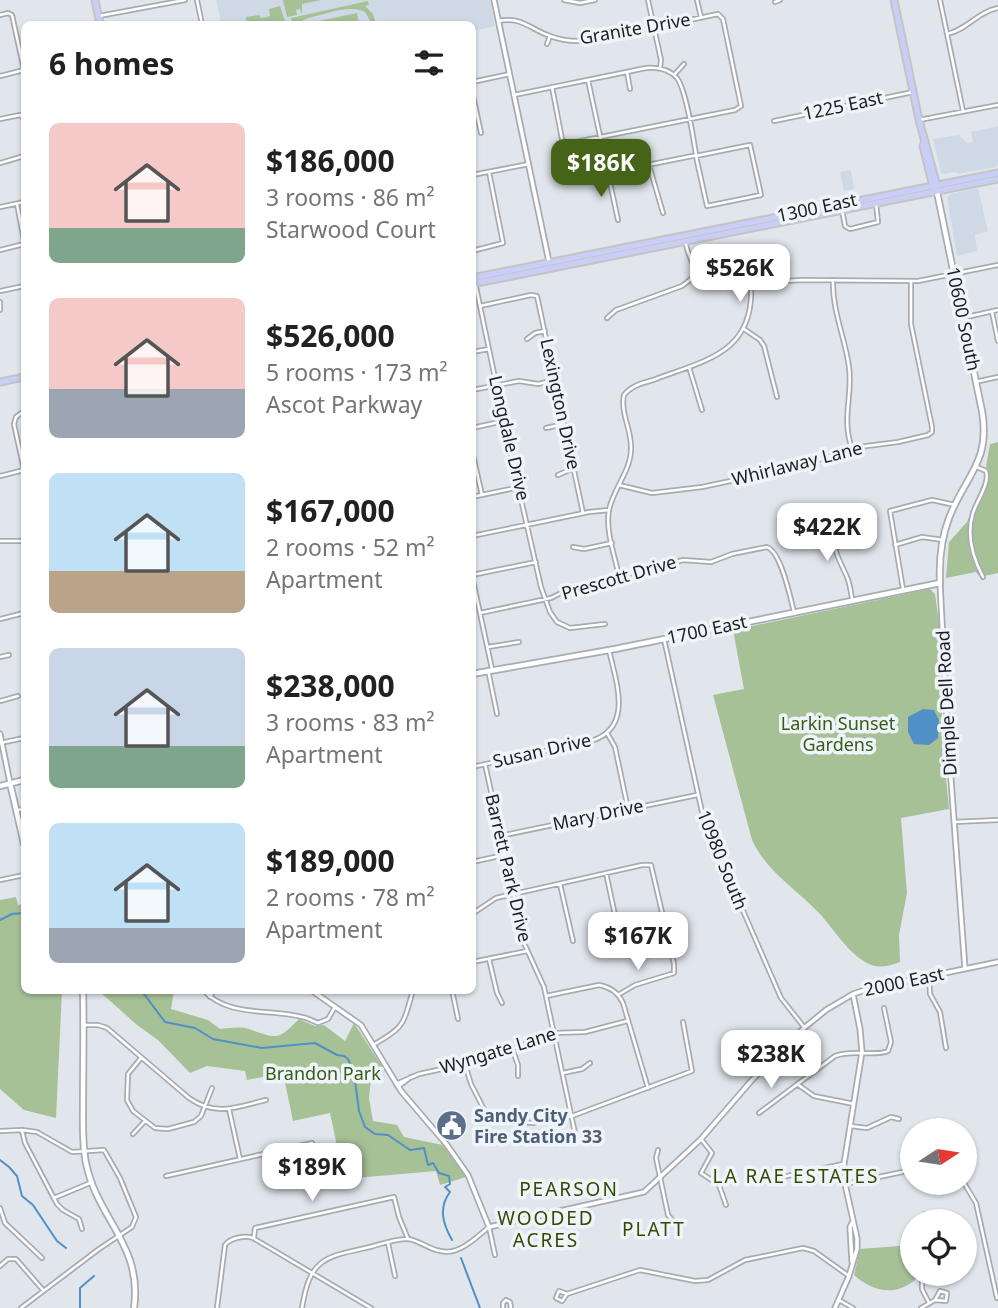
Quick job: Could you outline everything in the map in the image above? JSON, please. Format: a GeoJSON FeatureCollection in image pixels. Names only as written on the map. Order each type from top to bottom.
{"type":"FeatureCollection","features":[{"type":"Feature","properties":{"kind":"main road"},"geometry":{"type":"LineString","coordinates":[[95,0],[99,21]]}},
{"type":"Feature","properties":{"kind":"main road","name":"10600 South"},"geometry":{"type":"LineString","coordinates":[[894,0],[983,418],[983,446]]}},
{"type":"Feature","properties":{"kind":"main road","name":"1300 East"},"geometry":{"type":"LineString","coordinates":[[476,280],[998,173]]}},
{"type":"Feature","properties":{"kind":"main road","name":"1300 East"},"geometry":{"type":"LineString","coordinates":[[550,265],[998,179]]}},
{"type":"Feature","properties":{"kind":"main road"},"geometry":{"type":"LineString","coordinates":[[685,241],[687,237],[716,229]]}},
{"type":"Feature","properties":{"kind":"main road"},"geometry":{"type":"LineString","coordinates":[[0,382],[21,378]]}},
{"type":"Feature","properties":{"kind":"main road","name":"Dimple Dell Road"},"geometry":{"type":"LineString","coordinates":[[940,583],[943,540],[955,505],[977,467],[983,446]]}},
{"type":"Feature","properties":{"kind":"main road","name":"1700 East"},"geometry":{"type":"LineString","coordinates":[[476,673],[609,650],[940,583]]}},
{"type":"Feature","properties":{"kind":"main road"},"geometry":{"type":"LineString","coordinates":[[0,786],[21,781]]}},
{"type":"Feature","properties":{"kind":"main road"},"geometry":{"type":"LineString","coordinates":[[10,783],[21,829]]}},
{"type":"Feature","properties":{"kind":"main road"},"geometry":{"type":"LineString","coordinates":[[83,994],[84,1151],[91,1182],[120,1235],[132,1265],[134,1308]]}},
{"type":"Feature","properties":{"kind":"street"},"geometry":{"type":"LineString","coordinates":[[98,16],[185,0]]}},
{"type":"Feature","properties":{"kind":"street"},"geometry":{"type":"LineString","coordinates":[[197,0],[201,21]]}},
{"type":"Feature","properties":{"kind":"street"},"geometry":{"type":"LineString","coordinates":[[494,0],[550,265]]}},
{"type":"Feature","properties":{"kind":"street"},"geometry":{"type":"LineString","coordinates":[[564,0],[580,3],[596,0]]}},
{"type":"Feature","properties":{"kind":"street"},"geometry":{"type":"LineString","coordinates":[[648,0],[660,68]]}},
{"type":"Feature","properties":{"kind":"street"},"geometry":{"type":"LineString","coordinates":[[697,0],[701,17]]}},
{"type":"Feature","properties":{"kind":"street"},"geometry":{"type":"LineString","coordinates":[[775,2],[780,0]]}},
{"type":"Feature","properties":{"kind":"street"},"geometry":{"type":"LineString","coordinates":[[940,0],[963,111]]}},
{"type":"Feature","properties":{"kind":"street"},"geometry":{"type":"LineString","coordinates":[[947,34],[959,31],[982,13],[998,8]]}},
{"type":"Feature","properties":{"kind":"street"},"geometry":{"type":"LineString","coordinates":[[0,15],[8,13],[12,16],[21,56]]}},
{"type":"Feature","properties":{"kind":"street","name":"Granite Drive"},"geometry":{"type":"LineString","coordinates":[[498,21],[517,20],[550,36],[586,41],[720,15],[740,107],[689,119]]}},
{"type":"Feature","properties":{"kind":"street"},"geometry":{"type":"LineString","coordinates":[[547,44],[550,36]]}},
{"type":"Feature","properties":{"kind":"street"},"geometry":{"type":"LineString","coordinates":[[674,75],[684,64]]}},
{"type":"Feature","properties":{"kind":"street"},"geometry":{"type":"LineString","coordinates":[[514,95],[651,67],[660,68],[674,75],[681,86],[689,119],[696,156],[707,206],[761,195],[750,145],[696,156],[608,173]]}},
{"type":"Feature","properties":{"kind":"street"},"geometry":{"type":"LineString","coordinates":[[0,76],[21,71]]}},
{"type":"Feature","properties":{"kind":"street"},"geometry":{"type":"LineString","coordinates":[[627,72],[631,89]]}},
{"type":"Feature","properties":{"kind":"street"},"geometry":{"type":"LineString","coordinates":[[476,81],[510,74]]}},
{"type":"Feature","properties":{"kind":"street"},"geometry":{"type":"LineString","coordinates":[[588,80],[618,220]]}},
{"type":"Feature","properties":{"kind":"street"},"geometry":{"type":"LineString","coordinates":[[552,87],[564,144],[689,119]]}},
{"type":"Feature","properties":{"kind":"street","name":"1225 East"},"geometry":{"type":"LineString","coordinates":[[774,121],[913,92]]}},
{"type":"Feature","properties":{"kind":"street"},"geometry":{"type":"LineString","coordinates":[[919,120],[998,105]]}},
{"type":"Feature","properties":{"kind":"street"},"geometry":{"type":"LineString","coordinates":[[476,109],[481,133]]}},
{"type":"Feature","properties":{"kind":"street"},"geometry":{"type":"LineString","coordinates":[[0,119],[21,118]]}},
{"type":"Feature","properties":{"kind":"street"},"geometry":{"type":"LineString","coordinates":[[0,163],[21,157]]}},
{"type":"Feature","properties":{"kind":"street"},"geometry":{"type":"LineString","coordinates":[[476,174],[529,164]]}},
{"type":"Feature","properties":{"kind":"street"},"geometry":{"type":"LineString","coordinates":[[649,165],[663,213]]}},
{"type":"Feature","properties":{"kind":"street"},"geometry":{"type":"LineString","coordinates":[[476,250],[503,243],[489,172]]}},
{"type":"Feature","properties":{"kind":"street"},"geometry":{"type":"LineString","coordinates":[[0,207],[21,203]]}},
{"type":"Feature","properties":{"kind":"street"},"geometry":{"type":"LineString","coordinates":[[842,210],[849,229],[878,222],[876,203]]}},
{"type":"Feature","properties":{"kind":"street"},"geometry":{"type":"LineString","coordinates":[[17,204],[21,226]]}},
{"type":"Feature","properties":{"kind":"street"},"geometry":{"type":"LineString","coordinates":[[685,241],[689,257],[699,273],[717,284],[833,280],[911,281],[998,265]]}},
{"type":"Feature","properties":{"kind":"street"},"geometry":{"type":"LineString","coordinates":[[0,250],[21,244]]}},
{"type":"Feature","properties":{"kind":"street"},"geometry":{"type":"LineString","coordinates":[[607,318],[616,310],[682,286],[699,273]]}},
{"type":"Feature","properties":{"kind":"street"},"geometry":{"type":"LineString","coordinates":[[833,280],[833,301],[849,367],[846,420],[852,449]]}},
{"type":"Feature","properties":{"kind":"street","name":"Whirlaway Lane"},"geometry":{"type":"LineString","coordinates":[[619,485],[653,493],[702,487],[793,468],[852,449],[922,437],[932,432],[911,324],[911,281]]}},
{"type":"Feature","properties":{"kind":"street"},"geometry":{"type":"LineString","coordinates":[[620,581],[609,526],[609,510],[631,451],[624,395],[635,386],[724,352],[744,329],[751,311],[751,284]]}},
{"type":"Feature","properties":{"kind":"street"},"geometry":{"type":"LineString","coordinates":[[0,291],[21,287]]}},
{"type":"Feature","properties":{"kind":"street","name":"Longdale Drive"},"geometry":{"type":"LineString","coordinates":[[476,289],[545,599]]}},
{"type":"Feature","properties":{"kind":"street","name":"Lexington Drive"},"geometry":{"type":"LineString","coordinates":[[480,306],[536,295],[583,513]]}},
{"type":"Feature","properties":{"kind":"street"},"geometry":{"type":"LineString","coordinates":[[0,302],[0,310]]}},
{"type":"Feature","properties":{"kind":"street"},"geometry":{"type":"LineString","coordinates":[[962,318],[998,310]]}},
{"type":"Feature","properties":{"kind":"street"},"geometry":{"type":"LineString","coordinates":[[992,312],[998,341]]}},
{"type":"Feature","properties":{"kind":"street"},"geometry":{"type":"LineString","coordinates":[[744,329],[764,346],[777,397]]}},
{"type":"Feature","properties":{"kind":"street"},"geometry":{"type":"LineString","coordinates":[[527,339],[535,333],[545,331]]}},
{"type":"Feature","properties":{"kind":"street"},"geometry":{"type":"LineString","coordinates":[[476,351],[489,349]]}},
{"type":"Feature","properties":{"kind":"street"},"geometry":{"type":"LineString","coordinates":[[689,367],[702,410]]}},
{"type":"Feature","properties":{"kind":"street"},"geometry":{"type":"LineString","coordinates":[[975,382],[998,377]]}},
{"type":"Feature","properties":{"kind":"street"},"geometry":{"type":"LineString","coordinates":[[476,389],[519,381],[538,384],[555,380]]}},
{"type":"Feature","properties":{"kind":"street"},"geometry":{"type":"LineString","coordinates":[[21,414],[15,420],[21,456]]}},
{"type":"Feature","properties":{"kind":"street"},"geometry":{"type":"LineString","coordinates":[[476,427],[504,421]]}},
{"type":"Feature","properties":{"kind":"street"},"geometry":{"type":"LineString","coordinates":[[546,428],[565,424]]}},
{"type":"Feature","properties":{"kind":"street"},"geometry":{"type":"LineString","coordinates":[[977,467],[986,471],[988,477],[974,510],[971,526],[972,552],[983,577]]}},
{"type":"Feature","properties":{"kind":"street"},"geometry":{"type":"LineString","coordinates":[[558,475],[574,468]]}},
{"type":"Feature","properties":{"kind":"street"},"geometry":{"type":"LineString","coordinates":[[476,469],[482,495]]}},
{"type":"Feature","properties":{"kind":"street"},"geometry":{"type":"LineString","coordinates":[[0,476],[21,471]]}},
{"type":"Feature","properties":{"kind":"street"},"geometry":{"type":"LineString","coordinates":[[476,496],[520,487]]}},
{"type":"Feature","properties":{"kind":"street"},"geometry":{"type":"LineString","coordinates":[[903,589],[890,511],[932,500],[955,505]]}},
{"type":"Feature","properties":{"kind":"street"},"geometry":{"type":"LineString","coordinates":[[476,535],[609,510]]}},
{"type":"Feature","properties":{"kind":"street"},"geometry":{"type":"LineString","coordinates":[[839,530],[835,547],[852,600]]}},
{"type":"Feature","properties":{"kind":"street"},"geometry":{"type":"LineString","coordinates":[[895,545],[922,537],[943,540]]}},
{"type":"Feature","properties":{"kind":"street"},"geometry":{"type":"LineString","coordinates":[[0,541],[21,541]]}},
{"type":"Feature","properties":{"kind":"street"},"geometry":{"type":"LineString","coordinates":[[572,547],[584,549],[612,543]]}},
{"type":"Feature","properties":{"kind":"street","name":"Prescott Drive"},"geometry":{"type":"LineString","coordinates":[[480,613],[545,599],[565,591],[620,581],[683,560],[711,562],[732,554],[767,547],[776,554],[794,612]]}},
{"type":"Feature","properties":{"kind":"street"},"geometry":{"type":"LineString","coordinates":[[476,574],[536,562]]}},
{"type":"Feature","properties":{"kind":"street"},"geometry":{"type":"LineString","coordinates":[[979,569],[983,566]]}},
{"type":"Feature","properties":{"kind":"street","name":"Dimple Dell Road"},"geometry":{"type":"LineString","coordinates":[[940,583],[965,969]]}},
{"type":"Feature","properties":{"kind":"street"},"geometry":{"type":"LineString","coordinates":[[476,594],[488,647],[497,714]]}},
{"type":"Feature","properties":{"kind":"street"},"geometry":{"type":"LineString","coordinates":[[545,599],[553,617],[565,627],[578,629],[606,624]]}},
{"type":"Feature","properties":{"kind":"street"},"geometry":{"type":"LineString","coordinates":[[0,619],[21,614]]}},
{"type":"Feature","properties":{"kind":"street","name":"10980 South"},"geometry":{"type":"LineString","coordinates":[[664,639],[704,821],[781,998],[804,1028]]}},
{"type":"Feature","properties":{"kind":"street"},"geometry":{"type":"LineString","coordinates":[[488,647],[519,642]]}},
{"type":"Feature","properties":{"kind":"street","name":"Susan Drive"},"geometry":{"type":"LineString","coordinates":[[476,765],[591,741],[607,733],[616,721],[620,708],[609,650]]}},
{"type":"Feature","properties":{"kind":"street"},"geometry":{"type":"LineString","coordinates":[[0,657],[9,655]]}},
{"type":"Feature","properties":{"kind":"street"},"geometry":{"type":"LineString","coordinates":[[0,701],[18,696]]}},
{"type":"Feature","properties":{"kind":"street"},"geometry":{"type":"LineString","coordinates":[[607,733],[615,747],[628,809]]}},
{"type":"Feature","properties":{"kind":"street"},"geometry":{"type":"LineString","coordinates":[[0,734],[10,783]]}},
{"type":"Feature","properties":{"kind":"street"},"geometry":{"type":"LineString","coordinates":[[1,743],[21,739]]}},
{"type":"Feature","properties":{"kind":"street","name":"Barrett Park Drive"},"geometry":{"type":"LineString","coordinates":[[485,764],[512,894],[527,951],[541,978],[546,996],[575,1133]]}},
{"type":"Feature","properties":{"kind":"street","name":"Mary Drive"},"geometry":{"type":"LineString","coordinates":[[500,836],[697,794]]}},
{"type":"Feature","properties":{"kind":"street"},"geometry":{"type":"LineString","coordinates":[[17,810],[21,809]]}},
{"type":"Feature","properties":{"kind":"street"},"geometry":{"type":"LineString","coordinates":[[954,822],[998,820]]}},
{"type":"Feature","properties":{"kind":"street"},"geometry":{"type":"LineString","coordinates":[[476,861],[504,855]]}},
{"type":"Feature","properties":{"kind":"street"},"geometry":{"type":"LineString","coordinates":[[476,911],[491,900],[512,894],[651,865],[674,973],[635,985],[618,995]]}},
{"type":"Feature","properties":{"kind":"street"},"geometry":{"type":"LineString","coordinates":[[606,873],[621,943]]}},
{"type":"Feature","properties":{"kind":"street"},"geometry":{"type":"LineString","coordinates":[[0,880],[21,876]]}},
{"type":"Feature","properties":{"kind":"street"},"geometry":{"type":"LineString","coordinates":[[560,884],[573,941]]}},
{"type":"Feature","properties":{"kind":"street"},"geometry":{"type":"LineString","coordinates":[[476,961],[527,951]]}},
{"type":"Feature","properties":{"kind":"street"},"geometry":{"type":"LineString","coordinates":[[489,959],[502,1003]]}},
{"type":"Feature","properties":{"kind":"street","name":"2000 East"},"geometry":{"type":"LineString","coordinates":[[489,1227],[644,1192],[701,1139],[752,1080],[804,1028],[826,1010],[867,989],[998,962]]}},
{"type":"Feature","properties":{"kind":"street"},"geometry":{"type":"LineString","coordinates":[[929,976],[930,994],[940,1012],[946,1048]]}},
{"type":"Feature","properties":{"kind":"street"},"geometry":{"type":"LineString","coordinates":[[546,996],[599,985],[618,995],[623,1003],[648,1088]]}},
{"type":"Feature","properties":{"kind":"street"},"geometry":{"type":"LineString","coordinates":[[207,994],[230,1007],[301,1017],[318,1023],[328,1019],[335,1007]]}},
{"type":"Feature","properties":{"kind":"street"},"geometry":{"type":"LineString","coordinates":[[317,994],[357,1021],[397,1085],[456,1158],[471,1180],[489,1227],[495,1255]]}},
{"type":"Feature","properties":{"kind":"street"},"geometry":{"type":"LineString","coordinates":[[373,1045],[399,1028],[407,1014],[412,994]]}},
{"type":"Feature","properties":{"kind":"street"},"geometry":{"type":"LineString","coordinates":[[453,994],[458,1019]]}},
{"type":"Feature","properties":{"kind":"street"},"geometry":{"type":"LineString","coordinates":[[835,1308],[853,1263],[852,1223],[844,1164],[862,1052],[853,994]]}},
{"type":"Feature","properties":{"kind":"street"},"geometry":{"type":"LineString","coordinates":[[759,1113],[835,1056],[862,1052],[881,1054],[890,1049],[884,1008]]}},
{"type":"Feature","properties":{"kind":"street","name":"Wyngate Lane"},"geometry":{"type":"LineString","coordinates":[[397,1085],[411,1077],[465,1064],[554,1033],[585,1032],[627,1021]]}},
{"type":"Feature","properties":{"kind":"street"},"geometry":{"type":"LineString","coordinates":[[465,1064],[471,1084],[488,1119],[533,1123],[572,1116],[689,1073],[693,1069],[683,1023]]}},
{"type":"Feature","properties":{"kind":"street"},"geometry":{"type":"LineString","coordinates":[[83,1025],[107,1028],[189,1098],[205,1106],[217,1110],[229,1109],[266,1100]]}},
{"type":"Feature","properties":{"kind":"street"},"geometry":{"type":"LineString","coordinates":[[512,1048],[519,1065],[518,1076]]}},
{"type":"Feature","properties":{"kind":"street"},"geometry":{"type":"LineString","coordinates":[[142,1058],[128,1074],[126,1096],[130,1108],[159,1130],[198,1120],[212,1088]]}},
{"type":"Feature","properties":{"kind":"street"},"geometry":{"type":"LineString","coordinates":[[563,1073],[582,1069],[590,1063]]}},
{"type":"Feature","properties":{"kind":"street"},"geometry":{"type":"LineString","coordinates":[[797,1084],[814,1096],[854,1104]]}},
{"type":"Feature","properties":{"kind":"street"},"geometry":{"type":"LineString","coordinates":[[229,1109],[240,1159]]}},
{"type":"Feature","properties":{"kind":"street"},"geometry":{"type":"LineString","coordinates":[[849,1126],[867,1128],[891,1117],[900,1119]]}},
{"type":"Feature","properties":{"kind":"street"},"geometry":{"type":"LineString","coordinates":[[133,1135],[145,1121]]}},
{"type":"Feature","properties":{"kind":"street"},"geometry":{"type":"LineString","coordinates":[[22,1130],[25,1143],[60,1208],[79,1219],[82,1229]]}},
{"type":"Feature","properties":{"kind":"street"},"geometry":{"type":"LineString","coordinates":[[0,1131],[40,1133],[72,1152],[105,1150],[125,1190],[136,1221],[132,1227],[21,1308]]}},
{"type":"Feature","properties":{"kind":"street"},"geometry":{"type":"LineString","coordinates":[[701,1139],[712,1153],[701,1173],[719,1185],[726,1205]]}},
{"type":"Feature","properties":{"kind":"street"},"geometry":{"type":"LineString","coordinates":[[166,1176],[312,1143],[316,1166]]}},
{"type":"Feature","properties":{"kind":"street"},"geometry":{"type":"LineString","coordinates":[[658,1150],[656,1158],[660,1179],[668,1214],[674,1222]]}},
{"type":"Feature","properties":{"kind":"street"},"geometry":{"type":"LineString","coordinates":[[778,1178],[844,1164]]}},
{"type":"Feature","properties":{"kind":"street"},"geometry":{"type":"LineString","coordinates":[[845,1184],[900,1173]]}},
{"type":"Feature","properties":{"kind":"street"},"geometry":{"type":"LineString","coordinates":[[54,1198],[91,1182]]}},
{"type":"Feature","properties":{"kind":"street"},"geometry":{"type":"LineString","coordinates":[[971,1195],[976,1203],[997,1298]]}},
{"type":"Feature","properties":{"kind":"street"},"geometry":{"type":"LineString","coordinates":[[253,1238],[255,1227],[394,1197],[408,1239]]}},
{"type":"Feature","properties":{"kind":"street"},"geometry":{"type":"LineString","coordinates":[[0,1209],[5,1223],[42,1258]]}},
{"type":"Feature","properties":{"kind":"street"},"geometry":{"type":"LineString","coordinates":[[0,1227],[5,1223]]}},
{"type":"Feature","properties":{"kind":"street"},"geometry":{"type":"LineString","coordinates":[[302,1308],[306,1284],[312,1273],[332,1256],[408,1239],[428,1248],[452,1251],[489,1227]]}},
{"type":"Feature","properties":{"kind":"street"},"geometry":{"type":"LineString","coordinates":[[218,1308],[226,1242],[247,1236],[371,1308]]}},
{"type":"Feature","properties":{"kind":"street"},"geometry":{"type":"LineString","coordinates":[[388,1243],[395,1276]]}},
{"type":"Feature","properties":{"kind":"street"},"geometry":{"type":"LineString","coordinates":[[567,1294],[640,1270],[695,1281],[708,1280],[745,1259],[803,1248],[814,1251],[849,1276]]}},
{"type":"Feature","properties":{"kind":"street"},"geometry":{"type":"LineString","coordinates":[[0,1266],[8,1259],[16,1259],[43,1290]]}},
{"type":"Feature","properties":{"kind":"street"},"geometry":{"type":"LineString","coordinates":[[922,1286],[929,1303]]}},
{"type":"Feature","properties":{"kind":"street"},"geometry":{"type":"LineString","coordinates":[[503,1308],[506,1300],[510,1302],[511,1308]]}},
{"type":"Feature","properties":{"kind":"street"},"geometry":{"type":"LineString","coordinates":[[839,1300],[853,1308]]}},
{"type":"Feature","properties":{"kind":"street"},"geometry":{"type":"LineString","coordinates":[[921,1308],[935,1300]]}},
{"type":"Feature","properties":{"kind":"shaded area"},"geometry":{"type":"Polygon","coordinates":[[[216,0],[490,0],[495,26],[476,30],[476,21],[220,21],[216,0]]]}},
{"type":"Feature","properties":{"kind":"shaded area"},"geometry":{"type":"Polygon","coordinates":[[[998,126],[996,167],[958,174],[941,173],[933,139],[959,135],[967,143],[973,142],[971,132],[998,126]]]}},
{"type":"Feature","properties":{"kind":"shaded area"},"geometry":{"type":"Polygon","coordinates":[[[851,170],[854,189],[844,191],[840,172],[851,170]]]}},
{"type":"Feature","properties":{"kind":"shaded area"},"geometry":{"type":"Polygon","coordinates":[[[978,188],[988,231],[975,235],[977,251],[957,256],[947,198],[951,194],[978,188]]]}},
{"type":"Feature","properties":{"kind":"green space"},"geometry":{"type":"Polygon","coordinates":[[[283,0],[321,0],[302,4],[302,14],[300,9],[296,10],[297,15],[287,17],[283,0]]]}},
{"type":"Feature","properties":{"kind":"green space"},"geometry":{"type":"Polygon","coordinates":[[[368,1],[369,5],[365,6],[373,14],[375,21],[370,21],[365,12],[352,9],[330,12],[302,21],[292,21],[291,18],[368,1]]]}},
{"type":"Feature","properties":{"kind":"green space"},"geometry":{"type":"Polygon","coordinates":[[[280,6],[285,21],[246,21],[246,17],[270,16],[269,9],[280,6]]]}},
{"type":"Feature","properties":{"kind":"green space"},"geometry":{"type":"Polygon","coordinates":[[[357,13],[358,21],[318,21],[357,13]]]}},
{"type":"Feature","properties":{"kind":"green space"},"geometry":{"type":"Polygon","coordinates":[[[998,442],[998,573],[980,577],[976,572],[946,578],[949,542],[967,522],[988,470],[986,466],[990,444],[998,442]]]}},
{"type":"Feature","properties":{"kind":"green space","name":"Larkin Sunset Gardens"},"geometry":{"type":"Polygon","coordinates":[[[930,589],[935,594],[939,623],[943,747],[949,809],[901,818],[907,893],[899,935],[900,962],[877,966],[854,954],[819,913],[773,870],[758,851],[752,840],[713,695],[744,689],[733,630],[930,589]]]}},
{"type":"Feature","properties":{"kind":"green space"},"geometry":{"type":"Polygon","coordinates":[[[16,897],[18,905],[21,904],[21,994],[62,994],[56,1118],[24,1110],[0,1089],[0,900],[16,897]]]}},
{"type":"Feature","properties":{"kind":"green space","name":"Brandon Park"},"geometry":{"type":"Polygon","coordinates":[[[102,994],[174,994],[171,1009],[208,1020],[220,1029],[242,1028],[271,1036],[286,1032],[299,1019],[315,1026],[324,1025],[345,1041],[354,1023],[385,1071],[371,1079],[369,1098],[373,1121],[397,1125],[404,1137],[443,1145],[466,1177],[440,1185],[436,1171],[344,1179],[330,1113],[293,1121],[283,1073],[247,1080],[245,1071],[207,1066],[190,1073],[158,1040],[102,994]]]}},
{"type":"Feature","properties":{"kind":"green space"},"geometry":{"type":"Polygon","coordinates":[[[900,1246],[900,1286],[905,1286],[894,1290],[878,1289],[854,1275],[860,1249],[900,1246]]]}},
{"type":"Feature","properties":{"kind":"water"},"geometry":{"type":"Polygon","coordinates":[[[923,709],[934,710],[939,720],[938,738],[929,745],[914,744],[908,732],[908,717],[923,709]]]}},
{"type":"Feature","properties":{"kind":"waterway"},"geometry":{"type":"LineString","coordinates":[[0,920],[21,913]]}},
{"type":"Feature","properties":{"kind":"waterway"},"geometry":{"type":"LineString","coordinates":[[144,994],[165,1022],[195,1028],[213,1039],[262,1048],[315,1043],[348,1059],[354,1073],[359,1111],[365,1127],[375,1134],[388,1135],[410,1150],[424,1148],[428,1165],[433,1163],[439,1173],[449,1176],[450,1184],[445,1187],[450,1192],[444,1204],[443,1216],[452,1240]]}},
{"type":"Feature","properties":{"kind":"waterway"},"geometry":{"type":"LineString","coordinates":[[0,1160],[17,1176],[22,1196],[33,1205],[57,1241],[66,1248]]}},
{"type":"Feature","properties":{"kind":"waterway"},"geometry":{"type":"LineString","coordinates":[[461,1258],[480,1308]]}},
{"type":"Feature","properties":{"kind":"waterway"},"geometry":{"type":"LineString","coordinates":[[80,1308],[80,1288],[94,1276]]}},
{"type":"Feature","properties":{"kind":"place","name":"Sandy City Fire Station 33"},"geometry":{"type":"Point","coordinates":[451,1126]}},
{"type":"Feature","properties":{"kind":"district","name":"LA RAE ESTATES"},"geometry":{"type":"Point","coordinates":[796,1176]}},
{"type":"Feature","properties":{"kind":"district","name":"PEARSON"},"geometry":{"type":"Point","coordinates":[569,1189]}},
{"type":"Feature","properties":{"kind":"district","name":"WOODED ACRES"},"geometry":{"type":"Point","coordinates":[546,1229]}},
{"type":"Feature","properties":{"kind":"district","name":"PLATT"},"geometry":{"type":"Point","coordinates":[654,1229]}}]}
